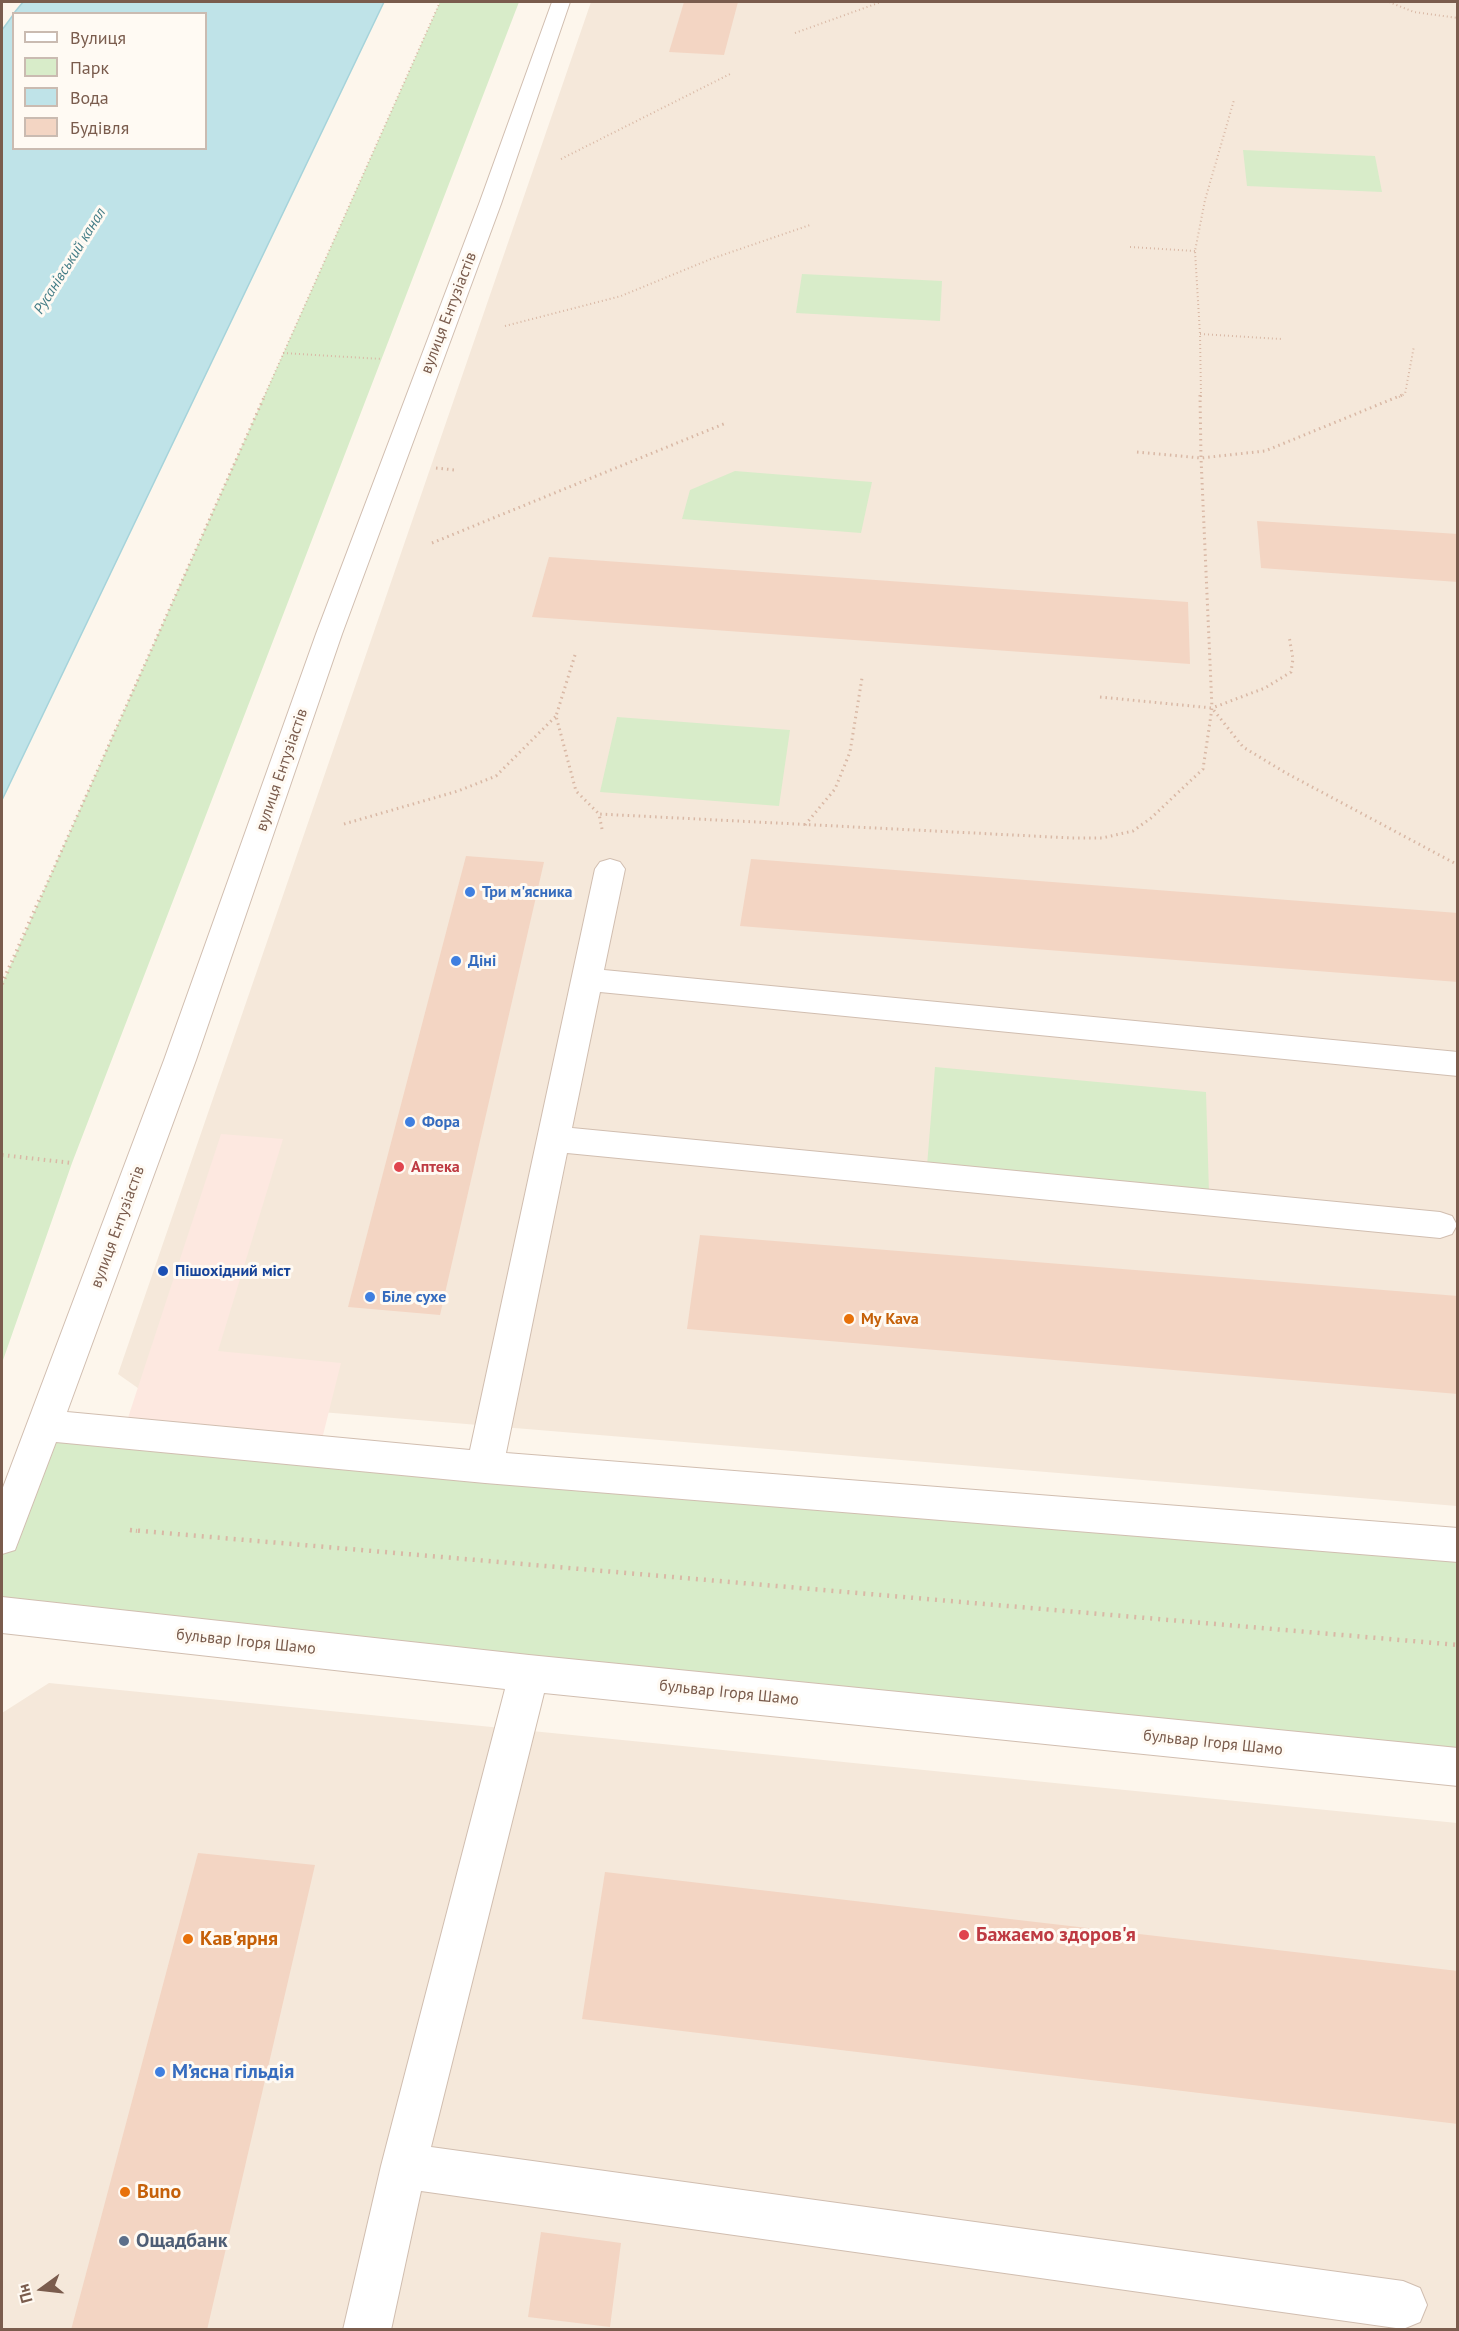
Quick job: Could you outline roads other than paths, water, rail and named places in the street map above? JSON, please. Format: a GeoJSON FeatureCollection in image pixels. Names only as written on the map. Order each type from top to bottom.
{"type":"FeatureCollection","features":[{"type":"Feature","properties":{"kind":"street","name":"вулиця Ентузіастів"},"geometry":{"type":"LineString","coordinates":[[2,1538],[180,1060],[334,622],[490,204],[561,2]]}},
{"type":"Feature","properties":{"kind":"street"},"geometry":{"type":"LineString","coordinates":[[485,1467],[610,869]]}},
{"type":"Feature","properties":{"kind":"street"},"geometry":{"type":"LineString","coordinates":[[588,980],[1458,1064]]}},
{"type":"Feature","properties":{"kind":"street"},"geometry":{"type":"LineString","coordinates":[[554,1139],[1440,1225]]}},
{"type":"Feature","properties":{"kind":"street"},"geometry":{"type":"LineString","coordinates":[[44,1425],[485,1467],[1458,1545]]}},
{"type":"Feature","properties":{"kind":"street","name":"бульвар Ігоря Шамо"},"geometry":{"type":"LineString","coordinates":[[2,1615],[528,1673],[1458,1767]]}},
{"type":"Feature","properties":{"kind":"street"},"geometry":{"type":"LineString","coordinates":[[367,2330],[404,2166],[528,1673]]}},
{"type":"Feature","properties":{"kind":"street"},"geometry":{"type":"LineString","coordinates":[[404,2166],[1403,2305]]}},
{"type":"Feature","properties":{"kind":"water","name":"Русанівський канал"},"geometry":{"type":"Polygon","coordinates":[[[23,2],[384,2],[2,800],[2,30],[12,16],[12,150],[207,150],[207,12],[15,12],[23,2]]]}},
{"type":"Feature","properties":{"kind":"place","name":"Три м'ясника"},"geometry":{"type":"Point","coordinates":[470,892]}},
{"type":"Feature","properties":{"kind":"place","name":"Діні"},"geometry":{"type":"Point","coordinates":[456,961]}},
{"type":"Feature","properties":{"kind":"place","name":"Фора"},"geometry":{"type":"Point","coordinates":[410,1122]}},
{"type":"Feature","properties":{"kind":"place","name":"Аптека"},"geometry":{"type":"Point","coordinates":[399,1167]}},
{"type":"Feature","properties":{"kind":"place","name":"Пішохідний міст"},"geometry":{"type":"Point","coordinates":[163,1271]}},
{"type":"Feature","properties":{"kind":"place","name":"Біле сухе"},"geometry":{"type":"Point","coordinates":[370,1297]}},
{"type":"Feature","properties":{"kind":"place","name":"My Kava"},"geometry":{"type":"Point","coordinates":[849,1319]}},
{"type":"Feature","properties":{"kind":"place","name":"Бажаємо здоров'я"},"geometry":{"type":"Point","coordinates":[964,1935]}},
{"type":"Feature","properties":{"kind":"place","name":"Кав'ярня"},"geometry":{"type":"Point","coordinates":[188,1939]}},
{"type":"Feature","properties":{"kind":"place","name":"М’ясна гільдія"},"geometry":{"type":"Point","coordinates":[160,2072]}},
{"type":"Feature","properties":{"kind":"place","name":"Buno"},"geometry":{"type":"Point","coordinates":[125,2192]}},
{"type":"Feature","properties":{"kind":"place","name":"Ощадбанк"},"geometry":{"type":"Point","coordinates":[124,2241]}}]}
